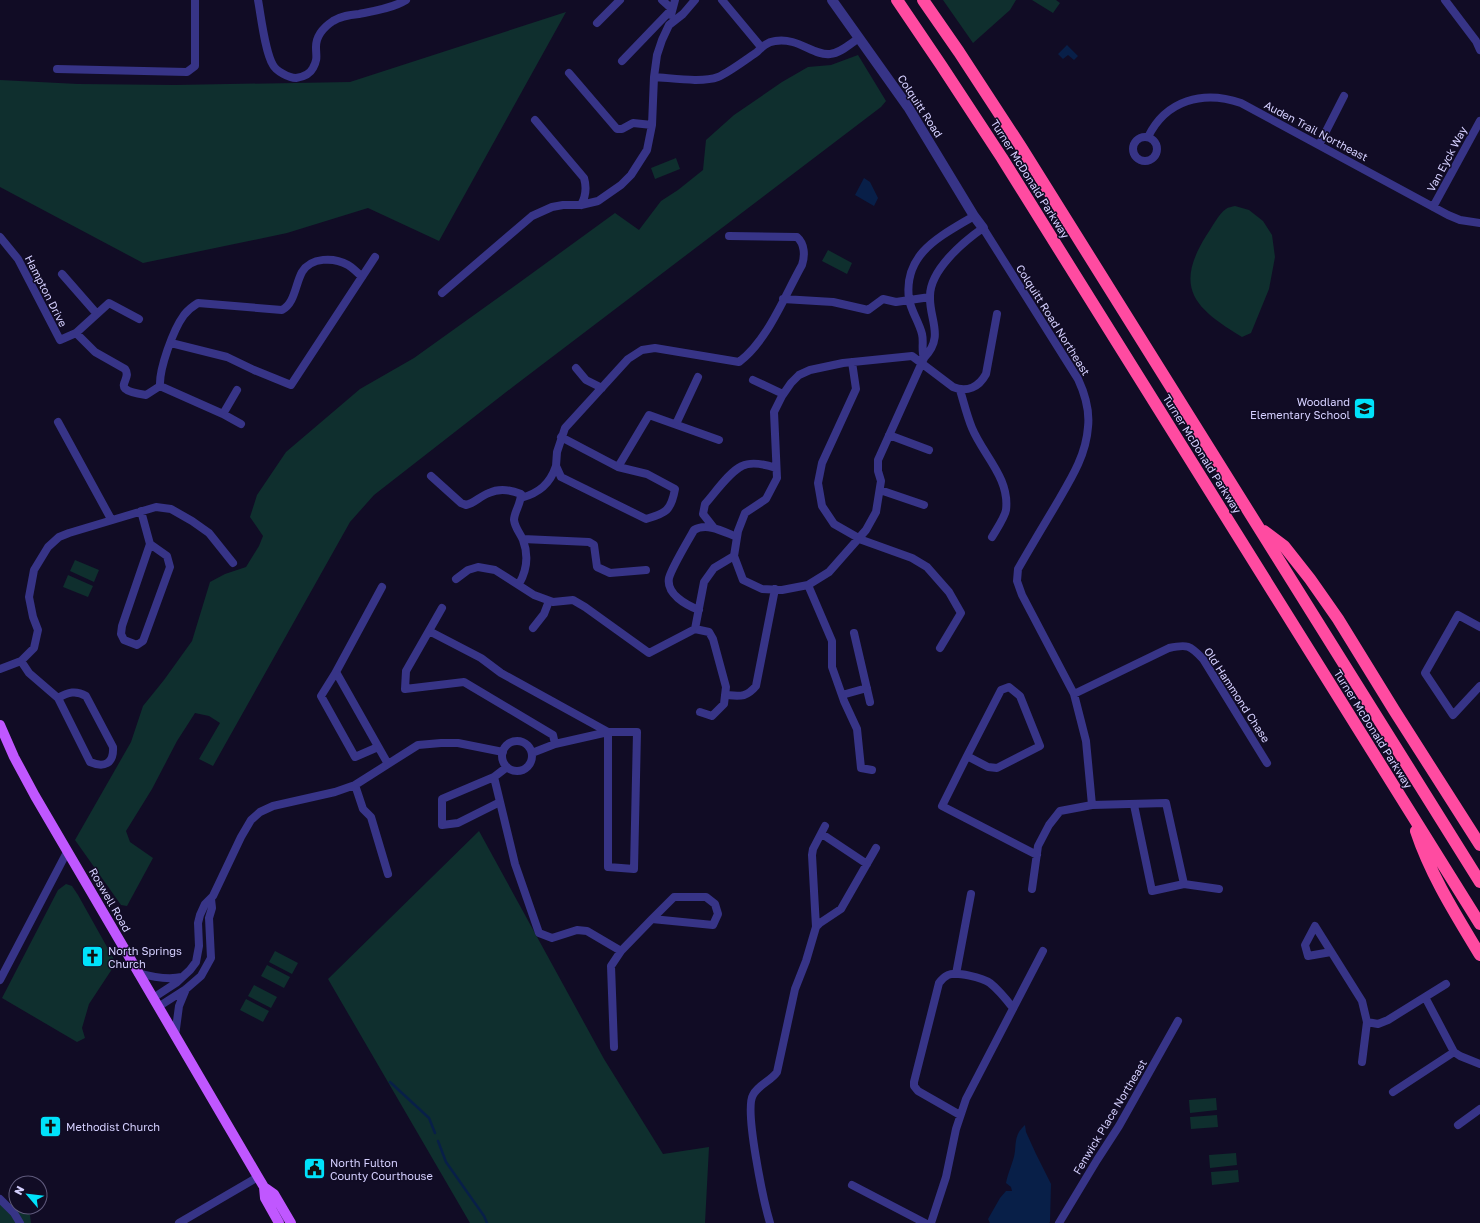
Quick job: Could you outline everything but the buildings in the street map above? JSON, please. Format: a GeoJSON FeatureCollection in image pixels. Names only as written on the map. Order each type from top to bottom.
{"type":"FeatureCollection","features":[{"type":"Feature","properties":{"kind":"highway","name":"Turner McDonald Parkway"},"geometry":{"type":"LineString","coordinates":[[897,0],[942,65],[1002,158],[1480,924]]}},
{"type":"Feature","properties":{"kind":"highway","name":"Turner McDonald Parkway"},"geometry":{"type":"LineString","coordinates":[[924,0],[1017,141],[1480,882]]}},
{"type":"Feature","properties":{"kind":"highway"},"geometry":{"type":"LineString","coordinates":[[1257,526],[1284,546],[1314,584],[1338,619],[1480,845]]}},
{"type":"Feature","properties":{"kind":"highway"},"geometry":{"type":"LineString","coordinates":[[1409,811],[1420,844],[1431,870],[1443,894],[1480,955]]}},
{"type":"Feature","properties":{"kind":"main road","name":"Roswell Road"},"geometry":{"type":"LineString","coordinates":[[0,725],[14,757],[67,852],[264,1187],[274,1194],[290,1223]]}},
{"type":"Feature","properties":{"kind":"main road","name":"Roswell Road"},"geometry":{"type":"LineString","coordinates":[[264,1187],[265,1198],[279,1223]]}},
{"type":"Feature","properties":{"kind":"street"},"geometry":{"type":"LineString","coordinates":[[58,69],[187,72],[195,66],[195,0]]}},
{"type":"Feature","properties":{"kind":"street"},"geometry":{"type":"LineString","coordinates":[[258,0],[269,56],[273,66],[292,78],[304,77],[312,70],[317,60],[316,47],[318,36],[325,27],[334,20],[344,16],[399,4],[406,0]]}},
{"type":"Feature","properties":{"kind":"street"},"geometry":{"type":"LineString","coordinates":[[597,22],[620,0]]}},
{"type":"Feature","properties":{"kind":"street"},"geometry":{"type":"LineString","coordinates":[[662,0],[672,9]]}},
{"type":"Feature","properties":{"kind":"street"},"geometry":{"type":"LineString","coordinates":[[442,293],[532,216],[552,207],[563,205],[581,205],[598,201],[621,185],[631,175],[647,150],[652,125],[656,55],[669,26],[675,0]]}},
{"type":"Feature","properties":{"kind":"street"},"geometry":{"type":"LineString","coordinates":[[669,26],[683,14],[695,0]]}},
{"type":"Feature","properties":{"kind":"street"},"geometry":{"type":"LineString","coordinates":[[722,0],[761,47]]}},
{"type":"Feature","properties":{"kind":"street","name":"Colquitt Road"},"geometry":{"type":"LineString","coordinates":[[832,0],[908,107],[974,216],[983,228]]}},
{"type":"Feature","properties":{"kind":"street"},"geometry":{"type":"LineString","coordinates":[[1445,0],[1476,41],[1480,50]]}},
{"type":"Feature","properties":{"kind":"street"},"geometry":{"type":"LineString","coordinates":[[622,61],[672,9]]}},
{"type":"Feature","properties":{"kind":"street"},"geometry":{"type":"LineString","coordinates":[[654,77],[709,80],[720,76],[761,47],[774,41],[786,40],[796,42],[823,54],[831,54],[836,53],[859,38]]}},
{"type":"Feature","properties":{"kind":"street"},"geometry":{"type":"LineString","coordinates":[[569,73],[617,128],[622,129],[633,123],[652,125]]}},
{"type":"Feature","properties":{"kind":"street"},"geometry":{"type":"LineString","coordinates":[[1319,145],[1344,96]]}},
{"type":"Feature","properties":{"kind":"street","name":"Auden Trail Northeast"},"geometry":{"type":"LineString","coordinates":[[1148,137],[1152,128],[1159,119],[1176,106],[1196,98],[1215,97],[1228,99],[1240,103],[1433,207],[1460,220],[1480,223]]}},
{"type":"Feature","properties":{"kind":"street"},"geometry":{"type":"LineString","coordinates":[[535,120],[584,178],[586,193],[581,205]]}},
{"type":"Feature","properties":{"kind":"street","name":"Van Eyck Way"},"geometry":{"type":"LineString","coordinates":[[1433,207],[1480,121]]}},
{"type":"Feature","properties":{"kind":"street"},"geometry":{"type":"LineString","coordinates":[[923,361],[922,352],[924,342],[922,333],[909,301],[910,279],[914,265],[920,254],[937,239],[974,216]]}},
{"type":"Feature","properties":{"kind":"street"},"geometry":{"type":"LineString","coordinates":[[983,228],[971,236],[939,268],[932,284],[930,298],[935,328],[934,340],[923,361],[878,460],[878,471],[882,481],[876,512],[866,530],[829,572],[808,584],[782,590],[774,590],[762,589],[743,580],[734,556],[738,531],[745,513],[766,499],[777,478],[774,412],[791,382],[799,375],[810,370],[852,362],[912,356],[923,361],[945,383],[960,390],[966,390],[977,385],[986,374],[997,314]]}},
{"type":"Feature","properties":{"kind":"street","name":"Colquitt Road Northeast"},"geometry":{"type":"LineString","coordinates":[[983,228],[1078,379],[1085,394],[1088,410],[1088,427],[1086,440],[1077,468],[1018,569],[1017,581],[1022,595],[1074,694],[1086,741],[1092,805]]}},
{"type":"Feature","properties":{"kind":"street"},"geometry":{"type":"LineString","coordinates":[[521,498],[533,494],[546,486],[556,466],[556,452],[565,428],[628,359],[642,350],[655,348],[739,362],[757,346],[779,310],[783,299],[804,259],[802,245],[799,238],[729,236]]}},
{"type":"Feature","properties":{"kind":"street","name":"Hampton Drive"},"geometry":{"type":"LineString","coordinates":[[0,237],[18,259],[60,340],[76,333],[94,352],[127,371],[123,384],[125,389],[133,393],[146,395],[160,386]]}},
{"type":"Feature","properties":{"kind":"street"},"geometry":{"type":"LineString","coordinates":[[171,343],[227,357],[291,386],[375,257]]}},
{"type":"Feature","properties":{"kind":"street"},"geometry":{"type":"LineString","coordinates":[[241,424],[223,414],[160,386],[160,378],[171,343],[183,316],[198,303],[282,310],[289,306],[303,271],[309,265],[319,260],[335,260],[348,265],[362,277]]}},
{"type":"Feature","properties":{"kind":"street"},"geometry":{"type":"LineString","coordinates":[[62,274],[97,314]]}},
{"type":"Feature","properties":{"kind":"street"},"geometry":{"type":"LineString","coordinates":[[783,299],[833,302],[868,310],[883,299],[896,302],[930,298]]}},
{"type":"Feature","properties":{"kind":"street"},"geometry":{"type":"LineString","coordinates":[[76,333],[109,303],[139,319]]}},
{"type":"Feature","properties":{"kind":"street"},"geometry":{"type":"LineString","coordinates":[[852,362],[856,389],[822,463],[818,483],[822,506],[834,524],[859,538],[912,558],[927,567],[949,592],[961,613],[940,648]]}},
{"type":"Feature","properties":{"kind":"street"},"geometry":{"type":"LineString","coordinates":[[576,368],[586,380],[602,388]]}},
{"type":"Feature","properties":{"kind":"street"},"geometry":{"type":"LineString","coordinates":[[676,424],[698,377]]}},
{"type":"Feature","properties":{"kind":"street"},"geometry":{"type":"LineString","coordinates":[[753,380],[783,394]]}},
{"type":"Feature","properties":{"kind":"street"},"geometry":{"type":"LineString","coordinates":[[223,414],[237,390]]}},
{"type":"Feature","properties":{"kind":"street"},"geometry":{"type":"LineString","coordinates":[[960,390],[972,429],[985,453],[998,470],[1005,491],[1006,510],[992,537]]}},
{"type":"Feature","properties":{"kind":"street"},"geometry":{"type":"LineString","coordinates":[[618,467],[649,415],[719,440]]}},
{"type":"Feature","properties":{"kind":"street"},"geometry":{"type":"LineString","coordinates":[[58,422],[111,519]]}},
{"type":"Feature","properties":{"kind":"street"},"geometry":{"type":"LineString","coordinates":[[889,435],[929,450]]}},
{"type":"Feature","properties":{"kind":"street"},"geometry":{"type":"LineString","coordinates":[[556,466],[561,476],[646,519],[662,514],[673,503],[675,489],[646,474],[618,467],[561,437]]}},
{"type":"Feature","properties":{"kind":"street"},"geometry":{"type":"LineString","coordinates":[[714,528],[703,514],[703,509],[705,504],[730,476],[742,466],[748,464],[760,464],[776,468]]}},
{"type":"Feature","properties":{"kind":"street"},"geometry":{"type":"LineString","coordinates":[[431,476],[461,503],[466,505],[474,503],[489,492],[509,490],[521,494],[521,501],[514,518],[515,526],[523,539],[527,555],[526,572],[519,584]]}},
{"type":"Feature","properties":{"kind":"street"},"geometry":{"type":"LineString","coordinates":[[880,490],[924,505]]}},
{"type":"Feature","properties":{"kind":"street"},"geometry":{"type":"LineString","coordinates":[[0,669],[21,661],[34,648],[38,630],[32,617],[29,597],[34,570],[48,547],[59,537],[111,519],[156,507],[170,509],[192,521],[209,533],[233,564]]}},
{"type":"Feature","properties":{"kind":"street"},"geometry":{"type":"LineString","coordinates":[[141,511],[150,544],[122,626],[121,634],[124,640],[137,644],[143,641],[170,567],[167,556],[150,544]]}},
{"type":"Feature","properties":{"kind":"street"},"geometry":{"type":"LineString","coordinates":[[699,610],[689,607],[679,600],[669,584],[669,577],[694,530],[699,527],[714,528],[737,537]]}},
{"type":"Feature","properties":{"kind":"street"},"geometry":{"type":"LineString","coordinates":[[523,539],[589,542],[594,545],[597,567],[610,573],[646,570]]}},
{"type":"Feature","properties":{"kind":"street"},"geometry":{"type":"LineString","coordinates":[[695,628],[704,582],[714,568],[734,556]]}},
{"type":"Feature","properties":{"kind":"street"},"geometry":{"type":"LineString","coordinates":[[456,579],[468,570],[478,567],[495,570],[534,595],[549,601],[573,600],[649,653],[695,628],[708,632],[713,638],[726,687],[724,704],[712,716],[700,712]]}},
{"type":"Feature","properties":{"kind":"street"},"geometry":{"type":"LineString","coordinates":[[808,584],[832,641],[832,667],[857,730],[861,768],[872,770]]}},
{"type":"Feature","properties":{"kind":"street"},"geometry":{"type":"LineString","coordinates":[[378,747],[355,757],[321,696],[336,672],[382,587]]}},
{"type":"Feature","properties":{"kind":"street"},"geometry":{"type":"LineString","coordinates":[[725,695],[744,696],[750,693],[756,686],[774,590]]}},
{"type":"Feature","properties":{"kind":"street"},"geometry":{"type":"LineString","coordinates":[[533,628],[544,614],[549,601]]}},
{"type":"Feature","properties":{"kind":"street"},"geometry":{"type":"LineString","coordinates":[[442,608],[406,671],[405,689],[464,682],[553,735],[556,744]]}},
{"type":"Feature","properties":{"kind":"street"},"geometry":{"type":"LineString","coordinates":[[1480,627],[1458,615],[1425,673],[1453,715],[1480,686]]}},
{"type":"Feature","properties":{"kind":"street"},"geometry":{"type":"LineString","coordinates":[[429,631],[481,658],[501,673],[608,732]]}},
{"type":"Feature","properties":{"kind":"street"},"geometry":{"type":"LineString","coordinates":[[854,633],[870,702]]}},
{"type":"Feature","properties":{"kind":"street","name":"Old Hammond Chase"},"geometry":{"type":"LineString","coordinates":[[1074,694],[1169,648],[1183,645],[1193,649],[1203,659],[1267,763]]}},
{"type":"Feature","properties":{"kind":"street"},"geometry":{"type":"LineString","coordinates":[[21,661],[29,673],[58,698],[90,762],[101,765],[107,764],[112,757],[113,747],[86,696],[81,693],[68,692],[58,698]]}},
{"type":"Feature","properties":{"kind":"street"},"geometry":{"type":"LineString","coordinates":[[336,672],[388,764]]}},
{"type":"Feature","properties":{"kind":"street"},"geometry":{"type":"LineString","coordinates":[[967,756],[988,767],[997,768],[1040,746],[1020,696],[1009,687],[1001,690],[967,756],[942,806],[1037,855]]}},
{"type":"Feature","properties":{"kind":"street"},"geometry":{"type":"LineString","coordinates":[[842,695],[867,688]]}},
{"type":"Feature","properties":{"kind":"street"},"geometry":{"type":"LineString","coordinates":[[532,753],[556,744],[608,732],[637,732],[634,869],[608,867],[608,732]]}},
{"type":"Feature","properties":{"kind":"street"},"geometry":{"type":"LineString","coordinates":[[520,741],[528,745],[532,753],[531,761],[526,768],[518,770],[507,767],[503,760],[502,752],[507,744],[520,741]]}},
{"type":"Feature","properties":{"kind":"street"},"geometry":{"type":"LineString","coordinates":[[155,1003],[186,989],[201,976],[211,958],[209,918],[212,908],[212,899],[241,837],[251,820],[266,808],[335,792],[355,785],[418,745],[458,743],[502,752]]}},
{"type":"Feature","properties":{"kind":"street"},"geometry":{"type":"LineString","coordinates":[[500,802],[458,823],[442,825],[442,799],[494,777],[507,767]]}},
{"type":"Feature","properties":{"kind":"street"},"geometry":{"type":"LineString","coordinates":[[494,777],[514,864],[539,932],[552,938],[577,930],[587,931],[621,951]]}},
{"type":"Feature","properties":{"kind":"street"},"geometry":{"type":"LineString","coordinates":[[355,785],[363,809],[371,817],[388,874]]}},
{"type":"Feature","properties":{"kind":"street"},"geometry":{"type":"LineString","coordinates":[[1032,889],[1038,846],[1048,825],[1060,811],[1092,805],[1166,803],[1184,884]]}},
{"type":"Feature","properties":{"kind":"street"},"geometry":{"type":"LineString","coordinates":[[1134,805],[1152,890],[1184,884],[1219,889]]}},
{"type":"Feature","properties":{"kind":"street"},"geometry":{"type":"LineString","coordinates":[[770,1223],[758,1172],[753,1136],[751,1101],[754,1093],[774,1077],[777,1072],[795,989],[806,961],[816,927],[812,855],[813,849],[823,830],[867,864]]}},
{"type":"Feature","properties":{"kind":"street"},"geometry":{"type":"LineString","coordinates":[[816,927],[841,909],[876,848]]}},
{"type":"Feature","properties":{"kind":"street"},"geometry":{"type":"LineString","coordinates":[[0,980],[3,966],[67,852]]}},
{"type":"Feature","properties":{"kind":"street"},"geometry":{"type":"LineString","coordinates":[[956,974],[971,894]]}},
{"type":"Feature","properties":{"kind":"street"},"geometry":{"type":"LineString","coordinates":[[614,1048],[610,966],[621,951],[652,919],[674,897],[706,897],[715,904],[718,914],[713,925],[652,919]]}},
{"type":"Feature","properties":{"kind":"street"},"geometry":{"type":"LineString","coordinates":[[155,1003],[190,970],[196,962],[199,946],[198,923],[200,915],[205,904],[212,899]]}},
{"type":"Feature","properties":{"kind":"street"},"geometry":{"type":"LineString","coordinates":[[931,1223],[946,1177],[960,1115],[966,1099],[1043,951]]}},
{"type":"Feature","properties":{"kind":"street"},"geometry":{"type":"LineString","coordinates":[[1331,952],[1362,1001],[1366,1022],[1362,1062]]}},
{"type":"Feature","properties":{"kind":"street"},"geometry":{"type":"LineString","coordinates":[[138,973],[169,978],[183,977]]}},
{"type":"Feature","properties":{"kind":"street"},"geometry":{"type":"LineString","coordinates":[[960,1115],[918,1091],[914,1086],[939,983],[948,975],[956,974],[976,977],[988,982],[999,990],[1013,1008]]}},
{"type":"Feature","properties":{"kind":"street"},"geometry":{"type":"LineString","coordinates":[[1366,1022],[1378,1024],[1388,1020],[1446,984]]}},
{"type":"Feature","properties":{"kind":"street"},"geometry":{"type":"LineString","coordinates":[[175,1036],[179,1006],[186,989]]}},
{"type":"Feature","properties":{"kind":"street"},"geometry":{"type":"LineString","coordinates":[[1425,997],[1454,1052],[1480,1064]]}},
{"type":"Feature","properties":{"kind":"street","name":"Fenwick Place Northeast"},"geometry":{"type":"LineString","coordinates":[[1059,1223],[1097,1160],[1120,1126],[1178,1021]]}},
{"type":"Feature","properties":{"kind":"street"},"geometry":{"type":"LineString","coordinates":[[1393,1092],[1454,1052]]}},
{"type":"Feature","properties":{"kind":"street"},"geometry":{"type":"LineString","coordinates":[[1458,1125],[1480,1109]]}},
{"type":"Feature","properties":{"kind":"street"},"geometry":{"type":"LineString","coordinates":[[179,1223],[258,1177]]}},
{"type":"Feature","properties":{"kind":"street"},"geometry":{"type":"LineString","coordinates":[[852,1185],[925,1223]]}},
{"type":"Feature","properties":{"kind":"street"},"geometry":{"type":"LineString","coordinates":[[0,1199],[14,1213],[20,1223]]}},
{"type":"Feature","properties":{"kind":"green space"},"geometry":{"type":"Polygon","coordinates":[[[943,0],[1016,0],[1010,10],[973,43],[943,0]]]}},
{"type":"Feature","properties":{"kind":"green space"},"geometry":{"type":"Polygon","coordinates":[[[1032,0],[1056,0],[1060,3],[1053,13],[1032,0]]]}},
{"type":"Feature","properties":{"kind":"green space"},"geometry":{"type":"Polygon","coordinates":[[[566,12],[439,241],[368,208],[287,233],[143,263],[0,187],[0,80],[78,84],[175,85],[350,82],[566,12]]]}},
{"type":"Feature","properties":{"kind":"green space"},"geometry":{"type":"Polygon","coordinates":[[[858,55],[886,101],[881,107],[514,386],[374,495],[350,522],[213,766],[199,759],[220,723],[209,716],[195,713],[177,741],[152,789],[126,831],[130,842],[153,858],[127,906],[121,905],[75,840],[131,742],[143,706],[192,641],[210,582],[225,574],[246,567],[259,546],[263,536],[250,517],[257,495],[286,452],[360,389],[414,358],[615,213],[639,230],[661,201],[678,190],[703,170],[706,140],[734,115],[782,82],[808,67],[831,65],[858,55]]]}},
{"type":"Feature","properties":{"kind":"green space"},"geometry":{"type":"Polygon","coordinates":[[[676,158],[680,169],[655,179],[651,168],[676,158]]]}},
{"type":"Feature","properties":{"kind":"green space"},"geometry":{"type":"Polygon","coordinates":[[[1235,206],[1249,210],[1263,221],[1272,235],[1275,257],[1269,289],[1251,333],[1242,337],[1212,317],[1202,307],[1194,296],[1191,284],[1191,270],[1196,254],[1206,236],[1223,211],[1235,206]]]}},
{"type":"Feature","properties":{"kind":"green space"},"geometry":{"type":"Polygon","coordinates":[[[828,250],[852,263],[847,274],[822,261],[828,250]]]}},
{"type":"Feature","properties":{"kind":"green space"},"geometry":{"type":"Polygon","coordinates":[[[75,560],[99,570],[94,582],[70,571],[75,560]]]}},
{"type":"Feature","properties":{"kind":"green space"},"geometry":{"type":"Polygon","coordinates":[[[68,575],[93,586],[88,597],[63,587],[68,575]]]}},
{"type":"Feature","properties":{"kind":"green space"},"geometry":{"type":"Polygon","coordinates":[[[479,831],[604,1059],[663,1154],[709,1147],[705,1223],[470,1223],[328,979],[479,831]]]}},
{"type":"Feature","properties":{"kind":"green space"},"geometry":{"type":"Polygon","coordinates":[[[66,884],[72,886],[78,895],[116,963],[89,1004],[82,1028],[85,1038],[77,1042],[2,998],[58,890],[66,884]]]}},
{"type":"Feature","properties":{"kind":"green space"},"geometry":{"type":"Polygon","coordinates":[[[275,951],[298,963],[292,974],[269,962],[275,951]]]}},
{"type":"Feature","properties":{"kind":"green space"},"geometry":{"type":"Polygon","coordinates":[[[267,965],[290,977],[284,988],[261,976],[267,965]]]}},
{"type":"Feature","properties":{"kind":"green space"},"geometry":{"type":"Polygon","coordinates":[[[254,985],[277,997],[271,1008],[248,996],[254,985]]]}},
{"type":"Feature","properties":{"kind":"green space"},"geometry":{"type":"Polygon","coordinates":[[[246,999],[269,1011],[263,1022],[240,1010],[246,999]]]}},
{"type":"Feature","properties":{"kind":"green space"},"geometry":{"type":"Polygon","coordinates":[[[1216,1098],[1217,1110],[1190,1113],[1189,1100],[1216,1098]]]}},
{"type":"Feature","properties":{"kind":"green space"},"geometry":{"type":"Polygon","coordinates":[[[1217,1115],[1218,1127],[1191,1129],[1190,1117],[1217,1115]]]}},
{"type":"Feature","properties":{"kind":"green space"},"geometry":{"type":"Polygon","coordinates":[[[1236,1153],[1237,1165],[1210,1168],[1209,1155],[1236,1153]]]}},
{"type":"Feature","properties":{"kind":"green space"},"geometry":{"type":"Polygon","coordinates":[[[1238,1170],[1239,1182],[1212,1185],[1211,1172],[1238,1170]]]}},
{"type":"Feature","properties":{"kind":"green space"},"geometry":{"type":"Polygon","coordinates":[[[0,1198],[8,1203],[8,1215],[30,1215],[31,1223],[0,1223],[0,1198]]]}},
{"type":"Feature","properties":{"kind":"water"},"geometry":{"type":"Polygon","coordinates":[[[1067,45],[1078,56],[1074,60],[1068,55],[1063,59],[1058,54],[1067,45]]]}},
{"type":"Feature","properties":{"kind":"water"},"geometry":{"type":"Polygon","coordinates":[[[864,178],[870,182],[878,198],[874,206],[855,195],[864,178]]]}},
{"type":"Feature","properties":{"kind":"water"},"geometry":{"type":"Polygon","coordinates":[[[1025,1125],[1026,1132],[1051,1184],[1050,1222],[990,1223],[988,1219],[1000,1198],[1006,1191],[1012,1191],[1011,1187],[1006,1183],[1014,1155],[1017,1136],[1025,1125]]]}},
{"type":"Feature","properties":{"kind":"waterway"},"geometry":{"type":"LineString","coordinates":[[390,1082],[429,1118],[435,1133]]}},
{"type":"Feature","properties":{"kind":"waterway"},"geometry":{"type":"LineString","coordinates":[[438,1141],[446,1162],[484,1216],[487,1223]]}},
{"type":"Feature","properties":{"kind":"place","name":"Woodland Elementary School"},"geometry":{"type":"Point","coordinates":[1365,408]}},
{"type":"Feature","properties":{"kind":"place","name":"North Springs Church"},"geometry":{"type":"Point","coordinates":[93,957]}},
{"type":"Feature","properties":{"kind":"place","name":"Methodist Church"},"geometry":{"type":"Point","coordinates":[51,1127]}},
{"type":"Feature","properties":{"kind":"place","name":"North Fulton County Courthouse"},"geometry":{"type":"Point","coordinates":[314,1169]}}]}
